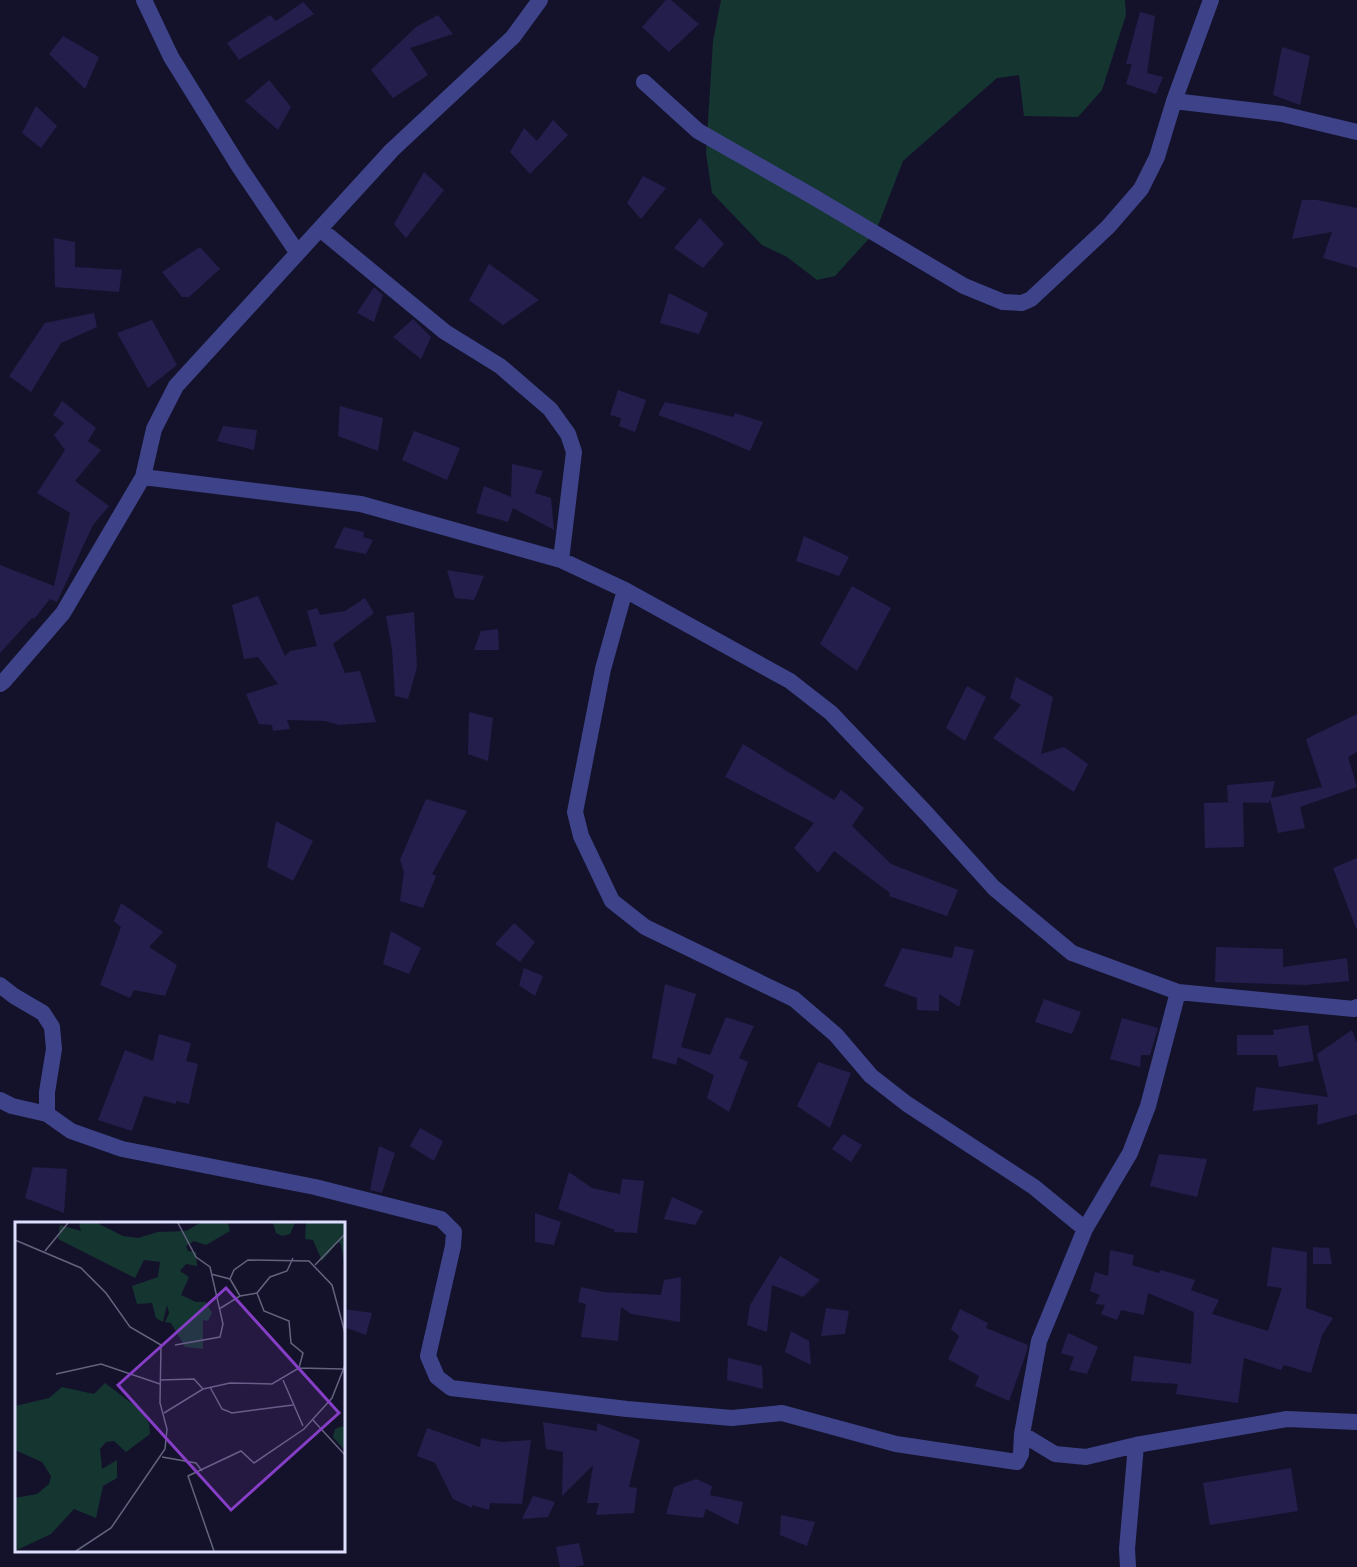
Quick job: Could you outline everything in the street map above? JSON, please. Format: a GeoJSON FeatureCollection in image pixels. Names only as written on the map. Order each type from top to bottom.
{"type":"FeatureCollection","features":[{"type":"Feature","properties":{"kind":"street"},"geometry":{"type":"LineString","coordinates":[[144,0],[171,57],[240,168],[297,252]]}},
{"type":"Feature","properties":{"kind":"street"},"geometry":{"type":"LineString","coordinates":[[0,684],[63,613],[143,477],[154,429],[176,386],[392,150],[513,37],[540,0]]}},
{"type":"Feature","properties":{"kind":"street"},"geometry":{"type":"LineString","coordinates":[[644,82],[698,131],[964,286],[1004,302],[1022,303],[1031,299],[1108,227],[1140,189],[1157,157],[1174,101],[1211,0]]}},
{"type":"Feature","properties":{"kind":"street"},"geometry":{"type":"LineString","coordinates":[[1174,101],[1282,114],[1357,132]]}},
{"type":"Feature","properties":{"kind":"street"},"geometry":{"type":"LineString","coordinates":[[320,229],[445,332],[500,366],[550,409],[568,434],[574,452],[561,560]]}},
{"type":"Feature","properties":{"kind":"street"},"geometry":{"type":"LineString","coordinates":[[143,477],[361,504],[561,560],[625,590],[790,681],[831,713],[994,888],[1072,953],[1178,992],[1356,1009]]}},
{"type":"Feature","properties":{"kind":"street"},"geometry":{"type":"LineString","coordinates":[[625,590],[603,669],[575,812],[581,836],[612,901],[645,927],[794,999],[836,1035],[880,1083],[907,1104],[1034,1187],[1085,1229]]}},
{"type":"Feature","properties":{"kind":"street"},"geometry":{"type":"LineString","coordinates":[[0,985],[43,1013],[52,1028],[54,1049],[47,1092],[47,1114]]}},
{"type":"Feature","properties":{"kind":"street"},"geometry":{"type":"LineString","coordinates":[[0,1100],[12,1106],[47,1114],[71,1131],[122,1149],[315,1187],[441,1219],[454,1232],[453,1246],[428,1356],[436,1377],[451,1388],[627,1409],[732,1418],[782,1413],[896,1444],[1017,1462],[1021,1454],[1022,1434],[1039,1341],[1085,1229],[1130,1153],[1148,1107],[1178,992]]}},
{"type":"Feature","properties":{"kind":"street"},"geometry":{"type":"LineString","coordinates":[[1022,1434],[1055,1454],[1086,1457],[1136,1445],[1287,1419],[1357,1422]]}},
{"type":"Feature","properties":{"kind":"street"},"geometry":{"type":"LineString","coordinates":[[1128,1567],[1127,1549],[1136,1445]]}},
{"type":"Feature","properties":{"kind":"green space"},"geometry":{"type":"Polygon","coordinates":[[[721,0],[1125,0],[1126,15],[1102,90],[1078,117],[1024,116],[1019,75],[997,78],[903,161],[876,231],[835,276],[817,280],[787,257],[762,245],[712,193],[706,153],[713,41],[721,0]]]}},
{"type":"Feature","properties":{"kind":"building"},"geometry":{"type":"Polygon","coordinates":[[[666,0],[671,0],[699,24],[669,52],[642,27],[666,0]]]}},
{"type":"Feature","properties":{"kind":"building"},"geometry":{"type":"Polygon","coordinates":[[[303,2],[314,14],[239,60],[227,43],[270,15],[276,21],[303,2]]]}},
{"type":"Feature","properties":{"kind":"building"},"geometry":{"type":"Polygon","coordinates":[[[1140,12],[1155,16],[1147,73],[1163,77],[1156,94],[1126,84],[1132,64],[1126,64],[1140,12]]]}},
{"type":"Feature","properties":{"kind":"building"},"geometry":{"type":"Polygon","coordinates":[[[438,15],[453,34],[410,48],[428,75],[393,98],[371,70],[416,27],[438,15]]]}},
{"type":"Feature","properties":{"kind":"building"},"geometry":{"type":"Polygon","coordinates":[[[63,36],[99,57],[85,89],[49,54],[63,36]]]}},
{"type":"Feature","properties":{"kind":"building"},"geometry":{"type":"Polygon","coordinates":[[[1282,47],[1310,56],[1300,105],[1273,95],[1282,47]]]}},
{"type":"Feature","properties":{"kind":"building"},"geometry":{"type":"Polygon","coordinates":[[[269,80],[291,107],[278,130],[245,101],[269,80]]]}},
{"type":"Feature","properties":{"kind":"building"},"geometry":{"type":"Polygon","coordinates":[[[36,106],[57,126],[41,148],[22,133],[36,106]]]}},
{"type":"Feature","properties":{"kind":"building"},"geometry":{"type":"Polygon","coordinates":[[[553,120],[568,135],[530,174],[510,152],[524,128],[537,141],[553,120]]]}},
{"type":"Feature","properties":{"kind":"building"},"geometry":{"type":"Polygon","coordinates":[[[424,172],[444,190],[406,238],[394,224],[424,172]]]}},
{"type":"Feature","properties":{"kind":"building"},"geometry":{"type":"Polygon","coordinates":[[[643,176],[666,188],[641,219],[627,203],[643,176]]]}},
{"type":"Feature","properties":{"kind":"building"},"geometry":{"type":"Polygon","coordinates":[[[1302,200],[1317,200],[1357,208],[1357,268],[1323,258],[1332,232],[1292,239],[1302,200]]]}},
{"type":"Feature","properties":{"kind":"building"},"geometry":{"type":"Polygon","coordinates":[[[700,218],[724,244],[703,268],[674,248],[700,218]]]}},
{"type":"Feature","properties":{"kind":"building"},"geometry":{"type":"Polygon","coordinates":[[[54,238],[75,242],[75,267],[122,270],[119,292],[55,287],[54,238]]]}},
{"type":"Feature","properties":{"kind":"building"},"geometry":{"type":"Polygon","coordinates":[[[200,247],[220,269],[189,297],[182,297],[162,272],[200,247]]]}},
{"type":"Feature","properties":{"kind":"building"},"geometry":{"type":"Polygon","coordinates":[[[489,264],[539,300],[503,325],[469,300],[489,264]]]}},
{"type":"Feature","properties":{"kind":"building"},"geometry":{"type":"Polygon","coordinates":[[[374,287],[383,295],[374,322],[357,313],[374,287]]]}},
{"type":"Feature","properties":{"kind":"building"},"geometry":{"type":"Polygon","coordinates":[[[669,293],[708,313],[699,334],[660,323],[669,293]]]}},
{"type":"Feature","properties":{"kind":"building"},"geometry":{"type":"Polygon","coordinates":[[[94,313],[97,327],[61,343],[31,392],[9,376],[45,323],[94,313]]]}},
{"type":"Feature","properties":{"kind":"building"},"geometry":{"type":"Polygon","coordinates":[[[413,319],[431,337],[421,359],[393,337],[413,319]]]}},
{"type":"Feature","properties":{"kind":"building"},"geometry":{"type":"Polygon","coordinates":[[[152,320],[177,365],[148,388],[117,333],[152,320]]]}},
{"type":"Feature","properties":{"kind":"building"},"geometry":{"type":"Polygon","coordinates":[[[618,390],[646,400],[635,432],[619,426],[621,418],[610,415],[618,390]]]}},
{"type":"Feature","properties":{"kind":"building"},"geometry":{"type":"Polygon","coordinates":[[[62,401],[96,428],[88,441],[101,450],[75,481],[109,506],[93,525],[57,602],[50,599],[34,619],[32,618],[0,653],[0,565],[54,586],[70,513],[37,493],[65,450],[54,435],[64,423],[53,415],[62,401]]]}},
{"type":"Feature","properties":{"kind":"building"},"geometry":{"type":"Polygon","coordinates":[[[665,402],[734,417],[735,413],[763,422],[750,451],[658,415],[665,402]]]}},
{"type":"Feature","properties":{"kind":"building"},"geometry":{"type":"Polygon","coordinates":[[[340,406],[383,418],[378,451],[338,436],[340,406]]]}},
{"type":"Feature","properties":{"kind":"building"},"geometry":{"type":"Polygon","coordinates":[[[223,426],[257,430],[254,450],[217,441],[223,426]]]}},
{"type":"Feature","properties":{"kind":"building"},"geometry":{"type":"Polygon","coordinates":[[[414,431],[460,448],[447,480],[402,460],[414,431]]]}},
{"type":"Feature","properties":{"kind":"building"},"geometry":{"type":"Polygon","coordinates":[[[512,464],[543,471],[535,493],[551,498],[554,530],[513,508],[508,522],[476,513],[484,486],[511,497],[512,464]]]}},
{"type":"Feature","properties":{"kind":"building"},"geometry":{"type":"Polygon","coordinates":[[[344,527],[364,532],[363,537],[373,540],[366,554],[334,548],[344,527]]]}},
{"type":"Feature","properties":{"kind":"building"},"geometry":{"type":"Polygon","coordinates":[[[804,536],[849,557],[839,576],[796,561],[804,536]]]}},
{"type":"Feature","properties":{"kind":"building"},"geometry":{"type":"Polygon","coordinates":[[[447,570],[484,576],[474,600],[455,598],[447,570]]]}},
{"type":"Feature","properties":{"kind":"building"},"geometry":{"type":"Polygon","coordinates":[[[852,586],[891,608],[857,671],[820,644],[852,586]]]}},
{"type":"Feature","properties":{"kind":"building"},"geometry":{"type":"Polygon","coordinates":[[[258,596],[285,656],[290,651],[317,646],[307,611],[317,608],[320,615],[345,611],[365,598],[374,613],[333,644],[345,673],[360,671],[376,722],[339,725],[325,721],[287,720],[290,729],[273,731],[272,725],[259,724],[246,694],[278,684],[258,657],[244,659],[232,605],[258,596]]]}},
{"type":"Feature","properties":{"kind":"building"},"geometry":{"type":"Polygon","coordinates":[[[414,612],[417,667],[408,699],[395,696],[392,649],[386,616],[414,612]]]}},
{"type":"Feature","properties":{"kind":"building"},"geometry":{"type":"Polygon","coordinates":[[[498,629],[499,650],[474,650],[481,631],[498,629]]]}},
{"type":"Feature","properties":{"kind":"building"},"geometry":{"type":"Polygon","coordinates":[[[1016,677],[1053,697],[1041,754],[1064,747],[1088,764],[1074,792],[993,738],[1021,705],[1010,698],[1016,677]]]}},
{"type":"Feature","properties":{"kind":"building"},"geometry":{"type":"Polygon","coordinates":[[[967,686],[986,697],[965,741],[946,728],[967,686]]]}},
{"type":"Feature","properties":{"kind":"building"},"geometry":{"type":"Polygon","coordinates":[[[469,712],[493,718],[488,761],[468,754],[469,712]]]}},
{"type":"Feature","properties":{"kind":"building"},"geometry":{"type":"Polygon","coordinates":[[[1357,714],[1357,752],[1348,757],[1357,787],[1300,807],[1305,828],[1278,833],[1270,799],[1269,803],[1228,802],[1227,785],[1275,781],[1271,798],[1322,787],[1306,739],[1357,714]]]}},
{"type":"Feature","properties":{"kind":"building"},"geometry":{"type":"Polygon","coordinates":[[[743,744],[834,800],[841,790],[864,808],[852,826],[891,864],[958,890],[947,916],[889,896],[890,893],[834,851],[818,873],[794,848],[814,823],[725,777],[743,744]]]}},
{"type":"Feature","properties":{"kind":"building"},"geometry":{"type":"Polygon","coordinates":[[[426,799],[467,811],[432,874],[436,876],[423,908],[400,901],[404,872],[400,860],[426,799]]]}},
{"type":"Feature","properties":{"kind":"building"},"geometry":{"type":"Polygon","coordinates":[[[1243,802],[1244,847],[1205,848],[1204,803],[1243,802]]]}},
{"type":"Feature","properties":{"kind":"building"},"geometry":{"type":"Polygon","coordinates":[[[276,821],[313,841],[293,881],[267,867],[276,821]]]}},
{"type":"Feature","properties":{"kind":"building"},"geometry":{"type":"Polygon","coordinates":[[[1357,858],[1357,928],[1356,928],[1333,868],[1357,858]]]}},
{"type":"Feature","properties":{"kind":"building"},"geometry":{"type":"Polygon","coordinates":[[[121,903],[163,932],[149,947],[177,965],[165,996],[134,990],[130,998],[100,985],[121,927],[114,921],[121,903]]]}},
{"type":"Feature","properties":{"kind":"building"},"geometry":{"type":"Polygon","coordinates":[[[514,923],[535,942],[520,962],[495,944],[514,923]]]}},
{"type":"Feature","properties":{"kind":"building"},"geometry":{"type":"Polygon","coordinates":[[[391,931],[421,948],[409,974],[383,964],[391,931]]]}},
{"type":"Feature","properties":{"kind":"building"},"geometry":{"type":"Polygon","coordinates":[[[955,946],[974,950],[959,1007],[939,994],[939,1011],[917,1010],[917,998],[884,986],[902,948],[952,958],[955,946]]]}},
{"type":"Feature","properties":{"kind":"building"},"geometry":{"type":"Polygon","coordinates":[[[1216,947],[1283,949],[1283,967],[1347,958],[1349,981],[1306,985],[1215,982],[1216,947]]]}},
{"type":"Feature","properties":{"kind":"building"},"geometry":{"type":"Polygon","coordinates":[[[524,968],[543,976],[535,996],[519,985],[524,968]]]}},
{"type":"Feature","properties":{"kind":"building"},"geometry":{"type":"Polygon","coordinates":[[[665,984],[696,994],[681,1047],[710,1055],[726,1017],[754,1026],[739,1058],[748,1062],[729,1112],[707,1098],[714,1075],[678,1057],[676,1065],[652,1058],[665,984]]]}},
{"type":"Feature","properties":{"kind":"building"},"geometry":{"type":"Polygon","coordinates":[[[1044,999],[1081,1012],[1072,1034],[1035,1022],[1044,999]]]}},
{"type":"Feature","properties":{"kind":"building"},"geometry":{"type":"Polygon","coordinates":[[[1122,1018],[1158,1028],[1150,1055],[1141,1055],[1140,1067],[1110,1059],[1122,1018]]]}},
{"type":"Feature","properties":{"kind":"building"},"geometry":{"type":"Polygon","coordinates":[[[1308,1025],[1314,1061],[1279,1067],[1277,1055],[1237,1055],[1237,1035],[1274,1035],[1273,1030],[1308,1025]]]}},
{"type":"Feature","properties":{"kind":"building"},"geometry":{"type":"Polygon","coordinates":[[[1352,1030],[1357,1043],[1357,1114],[1317,1125],[1318,1104],[1253,1111],[1256,1087],[1328,1097],[1317,1054],[1352,1030]]]}},
{"type":"Feature","properties":{"kind":"building"},"geometry":{"type":"Polygon","coordinates":[[[159,1034],[191,1043],[186,1061],[198,1064],[189,1104],[176,1101],[176,1104],[144,1096],[132,1131],[98,1120],[125,1050],[153,1061],[159,1034]]]}},
{"type":"Feature","properties":{"kind":"building"},"geometry":{"type":"Polygon","coordinates":[[[818,1062],[851,1073],[830,1128],[797,1106],[818,1062]]]}},
{"type":"Feature","properties":{"kind":"building"},"geometry":{"type":"Polygon","coordinates":[[[420,1128],[443,1141],[434,1161],[410,1146],[420,1128]]]}},
{"type":"Feature","properties":{"kind":"building"},"geometry":{"type":"Polygon","coordinates":[[[843,1134],[862,1145],[851,1162],[832,1149],[843,1134]]]}},
{"type":"Feature","properties":{"kind":"building"},"geometry":{"type":"Polygon","coordinates":[[[379,1146],[395,1153],[382,1193],[370,1190],[379,1146]]]}},
{"type":"Feature","properties":{"kind":"building"},"geometry":{"type":"Polygon","coordinates":[[[1159,1154],[1207,1159],[1197,1197],[1150,1186],[1159,1154]]]}},
{"type":"Feature","properties":{"kind":"building"},"geometry":{"type":"Polygon","coordinates":[[[33,1167],[67,1169],[64,1213],[25,1198],[33,1167]]]}},
{"type":"Feature","properties":{"kind":"building"},"geometry":{"type":"Polygon","coordinates":[[[569,1172],[592,1188],[620,1194],[622,1179],[644,1181],[637,1233],[614,1232],[615,1230],[558,1209],[569,1172]]]}},
{"type":"Feature","properties":{"kind":"building"},"geometry":{"type":"Polygon","coordinates":[[[672,1197],[703,1211],[695,1225],[664,1219],[672,1197]]]}},
{"type":"Feature","properties":{"kind":"building"},"geometry":{"type":"Polygon","coordinates":[[[535,1213],[561,1222],[554,1245],[535,1242],[535,1213]]]}},
{"type":"Feature","properties":{"kind":"building"},"geometry":{"type":"Polygon","coordinates":[[[1272,1247],[1307,1252],[1306,1308],[1333,1318],[1322,1335],[1311,1373],[1284,1365],[1281,1370],[1244,1358],[1238,1403],[1176,1394],[1178,1384],[1131,1381],[1134,1356],[1191,1364],[1194,1312],[1148,1293],[1144,1315],[1121,1310],[1117,1320],[1101,1314],[1105,1305],[1095,1304],[1100,1295],[1090,1291],[1095,1272],[1108,1276],[1110,1250],[1134,1255],[1132,1265],[1159,1273],[1161,1270],[1195,1280],[1191,1290],[1219,1300],[1212,1314],[1268,1331],[1282,1288],[1267,1286],[1272,1247]]]}},
{"type":"Feature","properties":{"kind":"building"},"geometry":{"type":"Polygon","coordinates":[[[1313,1247],[1329,1248],[1332,1264],[1313,1264],[1313,1247]]]}},
{"type":"Feature","properties":{"kind":"building"},"geometry":{"type":"Polygon","coordinates":[[[780,1256],[820,1280],[803,1297],[772,1285],[767,1332],[747,1325],[750,1305],[780,1256]]]}},
{"type":"Feature","properties":{"kind":"building"},"geometry":{"type":"Polygon","coordinates":[[[681,1277],[680,1322],[631,1314],[621,1307],[618,1341],[581,1337],[586,1304],[578,1302],[581,1287],[604,1292],[661,1295],[664,1280],[681,1277]]]}},
{"type":"Feature","properties":{"kind":"building"},"geometry":{"type":"Polygon","coordinates":[[[826,1308],[849,1311],[845,1334],[821,1336],[826,1308]]]}},
{"type":"Feature","properties":{"kind":"building"},"geometry":{"type":"Polygon","coordinates":[[[345,1309],[372,1313],[366,1335],[345,1327],[345,1309]]]}},
{"type":"Feature","properties":{"kind":"building"},"geometry":{"type":"Polygon","coordinates":[[[960,1309],[988,1323],[986,1328],[1028,1345],[1009,1401],[975,1386],[979,1376],[948,1359],[959,1336],[951,1329],[960,1309]]]}},
{"type":"Feature","properties":{"kind":"building"},"geometry":{"type":"Polygon","coordinates":[[[791,1331],[809,1341],[811,1365],[785,1352],[791,1331]]]}},
{"type":"Feature","properties":{"kind":"building"},"geometry":{"type":"Polygon","coordinates":[[[1068,1333],[1098,1347],[1087,1374],[1069,1370],[1074,1357],[1061,1353],[1068,1333]]]}},
{"type":"Feature","properties":{"kind":"building"},"geometry":{"type":"Polygon","coordinates":[[[728,1358],[762,1366],[763,1389],[727,1380],[728,1358]]]}},
{"type":"Feature","properties":{"kind":"building"},"geometry":{"type":"Polygon","coordinates":[[[543,1422],[597,1431],[597,1423],[640,1440],[629,1487],[637,1488],[634,1513],[596,1515],[599,1503],[587,1503],[593,1465],[562,1496],[563,1452],[546,1449],[543,1422]]]}},
{"type":"Feature","properties":{"kind":"building"},"geometry":{"type":"Polygon","coordinates":[[[427,1428],[480,1447],[481,1438],[502,1442],[531,1440],[522,1504],[490,1503],[489,1510],[472,1505],[472,1508],[453,1499],[435,1463],[417,1456],[427,1428]]]}},
{"type":"Feature","properties":{"kind":"building"},"geometry":{"type":"Polygon","coordinates":[[[1291,1468],[1298,1511],[1210,1525],[1203,1483],[1291,1468]]]}},
{"type":"Feature","properties":{"kind":"building"},"geometry":{"type":"Polygon","coordinates":[[[696,1479],[712,1486],[710,1495],[743,1502],[738,1525],[706,1509],[703,1518],[666,1514],[674,1487],[696,1479]]]}},
{"type":"Feature","properties":{"kind":"building"},"geometry":{"type":"Polygon","coordinates":[[[533,1496],[555,1502],[548,1517],[522,1519],[533,1496]]]}},
{"type":"Feature","properties":{"kind":"building"},"geometry":{"type":"Polygon","coordinates":[[[781,1515],[815,1522],[807,1546],[780,1535],[781,1515]]]}},
{"type":"Feature","properties":{"kind":"building"},"geometry":{"type":"Polygon","coordinates":[[[579,1543],[584,1565],[560,1567],[556,1547],[579,1543]]]}}]}
